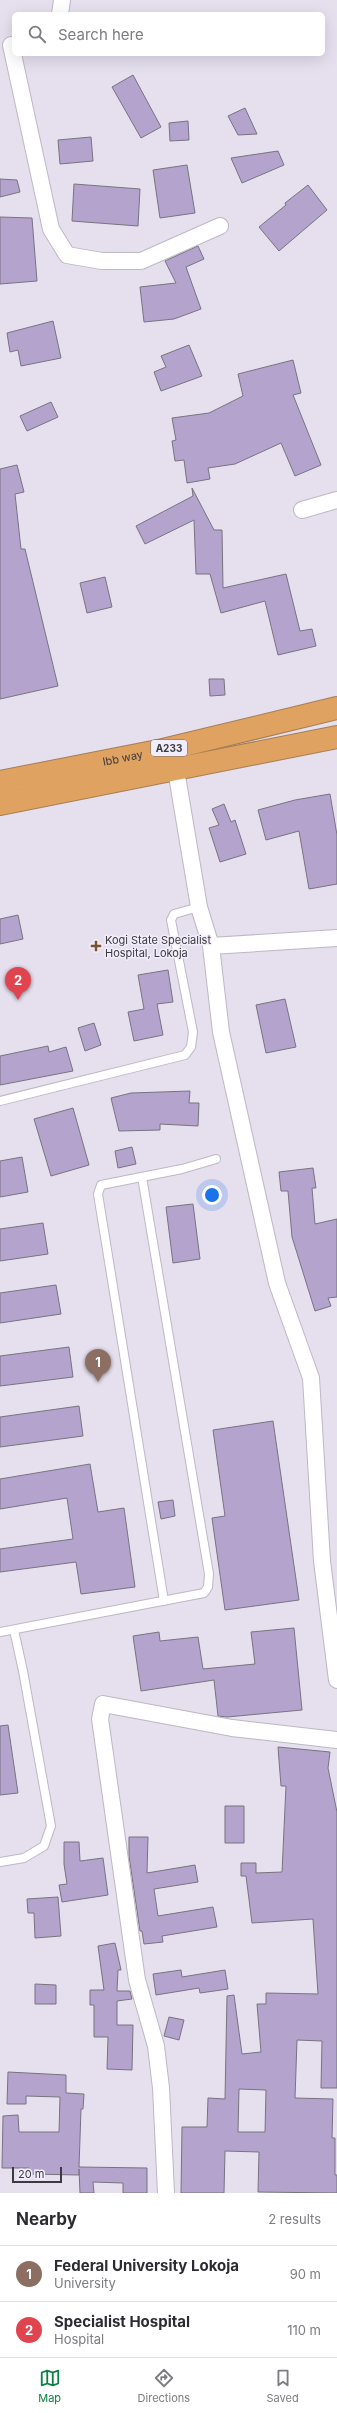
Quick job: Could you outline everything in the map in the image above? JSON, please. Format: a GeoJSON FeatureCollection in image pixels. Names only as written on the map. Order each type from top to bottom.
{"type":"FeatureCollection","features":[{"type":"Feature","properties":{"kind":"highway","name":"Ibb way"},"geometry":{"type":"LineString","coordinates":[[0,782],[163,750],[337,708]]}},
{"type":"Feature","properties":{"kind":"highway","name":"A233"},"geometry":{"type":"LineString","coordinates":[[0,804],[337,737]]}},
{"type":"Feature","properties":{"kind":"street"},"geometry":{"type":"LineString","coordinates":[[60,12],[62,0]]}},
{"type":"Feature","properties":{"kind":"street"},"geometry":{"type":"LineString","coordinates":[[8,46],[51,230],[67,255],[102,260],[141,261],[220,226]]}},
{"type":"Feature","properties":{"kind":"street"},"geometry":{"type":"LineString","coordinates":[[302,510],[337,500]]}},
{"type":"Feature","properties":{"kind":"street"},"geometry":{"type":"LineString","coordinates":[[176,770],[199,908],[211,946],[221,1032],[277,1283],[311,1378],[322,1561],[337,1680]]}},
{"type":"Feature","properties":{"kind":"street"},"geometry":{"type":"LineString","coordinates":[[211,946],[337,938]]}},
{"type":"Feature","properties":{"kind":"street"},"geometry":{"type":"LineString","coordinates":[[166,2193],[162,2088],[156,2046],[137,1980],[100,1719],[103,1704],[232,1728],[337,1740]]}},
{"type":"Feature","properties":{"kind":"lane"},"geometry":{"type":"LineString","coordinates":[[0,1101],[185,1055],[191,1047],[193,1032],[171,920],[174,914],[178,912],[199,908]]}},
{"type":"Feature","properties":{"kind":"lane"},"geometry":{"type":"LineString","coordinates":[[164,1602],[98,1194],[101,1185],[182,1169],[216,1159]]}},
{"type":"Feature","properties":{"kind":"lane"},"geometry":{"type":"LineString","coordinates":[[0,1632],[164,1602],[204,1593],[208,1588],[209,1574],[142,1177]]}},
{"type":"Feature","properties":{"kind":"lane"},"geometry":{"type":"LineString","coordinates":[[0,1862],[24,1858],[44,1846],[52,1826],[24,1670],[14,1630]]}},
{"type":"Feature","properties":{"kind":"building"},"geometry":{"type":"Polygon","coordinates":[[[133,75],[161,127],[141,138],[112,87],[133,75]]]}},
{"type":"Feature","properties":{"kind":"building"},"geometry":{"type":"Polygon","coordinates":[[[245,108],[257,134],[238,135],[228,116],[245,108]]]}},
{"type":"Feature","properties":{"kind":"building"},"geometry":{"type":"Polygon","coordinates":[[[188,121],[189,140],[170,141],[169,123],[188,121]]]}},
{"type":"Feature","properties":{"kind":"building"},"geometry":{"type":"Polygon","coordinates":[[[91,137],[93,161],[60,164],[58,140],[91,137]]]}},
{"type":"Feature","properties":{"kind":"building"},"geometry":{"type":"Polygon","coordinates":[[[278,151],[284,165],[242,183],[231,158],[278,151]]]}},
{"type":"Feature","properties":{"kind":"building"},"geometry":{"type":"Polygon","coordinates":[[[187,165],[195,213],[160,218],[153,170],[187,165]]]}},
{"type":"Feature","properties":{"kind":"building"},"geometry":{"type":"Polygon","coordinates":[[[0,179],[17,180],[20,192],[0,197],[0,179]]]}},
{"type":"Feature","properties":{"kind":"building"},"geometry":{"type":"Polygon","coordinates":[[[74,184],[140,189],[138,226],[72,221],[74,184]]]}},
{"type":"Feature","properties":{"kind":"building"},"geometry":{"type":"Polygon","coordinates":[[[308,185],[327,210],[279,251],[259,227],[286,205],[285,203],[308,185]]]}},
{"type":"Feature","properties":{"kind":"building"},"geometry":{"type":"Polygon","coordinates":[[[0,217],[32,218],[37,281],[0,284],[0,217]]]}},
{"type":"Feature","properties":{"kind":"building"},"geometry":{"type":"Polygon","coordinates":[[[198,246],[204,259],[186,267],[201,309],[174,319],[144,322],[140,287],[176,283],[165,261],[198,246]]]}},
{"type":"Feature","properties":{"kind":"building"},"geometry":{"type":"Polygon","coordinates":[[[53,321],[61,358],[21,366],[18,350],[10,352],[7,333],[53,321]]]}},
{"type":"Feature","properties":{"kind":"building"},"geometry":{"type":"Polygon","coordinates":[[[189,345],[202,376],[161,391],[154,372],[166,367],[161,356],[189,345]]]}},
{"type":"Feature","properties":{"kind":"building"},"geometry":{"type":"Polygon","coordinates":[[[293,360],[301,393],[293,395],[321,465],[295,476],[281,443],[235,464],[208,468],[210,479],[187,483],[184,460],[175,461],[172,441],[176,440],[172,418],[209,413],[243,396],[238,374],[293,360]]]}},
{"type":"Feature","properties":{"kind":"building"},"geometry":{"type":"Polygon","coordinates":[[[51,402],[58,417],[27,431],[20,416],[51,402]]]}},
{"type":"Feature","properties":{"kind":"building"},"geometry":{"type":"Polygon","coordinates":[[[17,465],[24,492],[15,494],[21,549],[25,549],[58,686],[0,699],[0,469],[17,465]]]}},
{"type":"Feature","properties":{"kind":"building"},"geometry":{"type":"Polygon","coordinates":[[[192,488],[214,530],[222,530],[223,588],[286,574],[300,631],[312,629],[316,646],[278,655],[265,601],[221,613],[210,574],[196,574],[194,520],[145,544],[136,526],[193,496],[192,488]]]}},
{"type":"Feature","properties":{"kind":"building"},"geometry":{"type":"Polygon","coordinates":[[[105,577],[112,607],[87,613],[80,583],[105,577]]]}},
{"type":"Feature","properties":{"kind":"building"},"geometry":{"type":"Polygon","coordinates":[[[209,679],[224,679],[225,695],[210,696],[209,679]]]}},
{"type":"Feature","properties":{"kind":"building"},"geometry":{"type":"Polygon","coordinates":[[[330,794],[337,835],[337,884],[309,889],[299,831],[266,840],[258,810],[295,800],[330,794]]]}},
{"type":"Feature","properties":{"kind":"building"},"geometry":{"type":"Polygon","coordinates":[[[224,804],[231,822],[235,820],[246,854],[220,862],[209,828],[219,825],[212,809],[224,804]]]}},
{"type":"Feature","properties":{"kind":"building"},"geometry":{"type":"Polygon","coordinates":[[[18,915],[23,939],[0,944],[0,919],[18,915]]]}},
{"type":"Feature","properties":{"kind":"building"},"geometry":{"type":"Polygon","coordinates":[[[168,970],[173,1002],[157,1004],[163,1035],[134,1041],[128,1012],[144,1009],[138,975],[168,970]]]}},
{"type":"Feature","properties":{"kind":"building"},"geometry":{"type":"Polygon","coordinates":[[[285,999],[296,1047],[266,1053],[256,1005],[285,999]]]}},
{"type":"Feature","properties":{"kind":"building"},"geometry":{"type":"Polygon","coordinates":[[[94,1023],[101,1045],[85,1051],[78,1028],[94,1023]]]}},
{"type":"Feature","properties":{"kind":"building"},"geometry":{"type":"Polygon","coordinates":[[[48,1046],[49,1052],[66,1047],[73,1071],[0,1085],[0,1056],[48,1046]]]}},
{"type":"Feature","properties":{"kind":"building"},"geometry":{"type":"Polygon","coordinates":[[[190,1091],[189,1103],[199,1103],[198,1126],[160,1124],[160,1130],[119,1131],[111,1098],[131,1093],[190,1091]]]}},
{"type":"Feature","properties":{"kind":"building"},"geometry":{"type":"Polygon","coordinates":[[[73,1108],[89,1165],[51,1176],[34,1119],[73,1108]]]}},
{"type":"Feature","properties":{"kind":"building"},"geometry":{"type":"Polygon","coordinates":[[[132,1147],[136,1164],[118,1168],[115,1151],[132,1147]]]}},
{"type":"Feature","properties":{"kind":"building"},"geometry":{"type":"Polygon","coordinates":[[[22,1157],[28,1192],[0,1197],[0,1161],[22,1157]]]}},
{"type":"Feature","properties":{"kind":"building"},"geometry":{"type":"Polygon","coordinates":[[[313,1168],[316,1188],[312,1188],[315,1224],[337,1219],[337,1297],[328,1298],[331,1306],[315,1311],[292,1237],[288,1191],[281,1191],[279,1172],[313,1168]]]}},
{"type":"Feature","properties":{"kind":"building"},"geometry":{"type":"Polygon","coordinates":[[[193,1204],[200,1259],[173,1263],[166,1207],[193,1204]]]}},
{"type":"Feature","properties":{"kind":"building"},"geometry":{"type":"Polygon","coordinates":[[[43,1223],[48,1254],[0,1261],[0,1229],[43,1223]]]}},
{"type":"Feature","properties":{"kind":"building"},"geometry":{"type":"Polygon","coordinates":[[[56,1285],[61,1314],[0,1323],[0,1293],[56,1285]]]}},
{"type":"Feature","properties":{"kind":"building"},"geometry":{"type":"Polygon","coordinates":[[[69,1347],[73,1377],[0,1386],[0,1356],[69,1347]]]}},
{"type":"Feature","properties":{"kind":"building"},"geometry":{"type":"Polygon","coordinates":[[[79,1406],[83,1436],[0,1447],[0,1417],[79,1406]]]}},
{"type":"Feature","properties":{"kind":"building"},"geometry":{"type":"Polygon","coordinates":[[[273,1421],[299,1600],[225,1610],[212,1518],[225,1516],[213,1430],[273,1421]]]}},
{"type":"Feature","properties":{"kind":"building"},"geometry":{"type":"Polygon","coordinates":[[[90,1464],[98,1512],[124,1508],[135,1587],[81,1594],[76,1562],[0,1572],[0,1549],[73,1539],[67,1498],[0,1509],[0,1479],[90,1464]]]}},
{"type":"Feature","properties":{"kind":"building"},"geometry":{"type":"Polygon","coordinates":[[[173,1500],[175,1516],[161,1519],[158,1502],[173,1500]]]}},
{"type":"Feature","properties":{"kind":"building"},"geometry":{"type":"Polygon","coordinates":[[[294,1628],[302,1710],[227,1717],[218,1716],[214,1680],[141,1691],[133,1636],[159,1632],[160,1641],[198,1637],[203,1669],[255,1664],[251,1632],[294,1628]]]}},
{"type":"Feature","properties":{"kind":"building"},"geometry":{"type":"Polygon","coordinates":[[[8,1725],[18,1793],[0,1795],[0,1726],[8,1725]]]}},
{"type":"Feature","properties":{"kind":"building"},"geometry":{"type":"Polygon","coordinates":[[[278,1747],[330,1752],[328,1768],[337,1812],[337,2088],[321,2088],[322,2041],[297,2040],[295,2098],[333,2099],[332,2138],[335,2138],[335,2175],[337,2175],[337,2193],[258,2192],[259,2152],[225,2151],[224,2193],[181,2193],[182,2127],[207,2127],[208,2098],[225,2099],[227,1996],[234,1995],[242,2054],[261,2052],[257,2004],[266,2004],[266,1993],[318,1994],[313,1919],[252,1923],[246,1876],[241,1876],[241,1863],[256,1863],[256,1873],[282,1872],[286,1786],[281,1786],[278,1747]],[[239,2089],[238,2132],[265,2132],[266,2090],[239,2089]]]}},
{"type":"Feature","properties":{"kind":"building"},"geometry":{"type":"Polygon","coordinates":[[[225,1806],[244,1806],[244,1843],[225,1843],[225,1806]]]}},
{"type":"Feature","properties":{"kind":"building"},"geometry":{"type":"Polygon","coordinates":[[[129,1837],[148,1837],[147,1873],[195,1865],[198,1882],[154,1889],[158,1916],[213,1907],[217,1927],[162,1936],[163,1942],[144,1944],[142,1931],[140,1931],[129,1856],[129,1837]]]}},
{"type":"Feature","properties":{"kind":"building"},"geometry":{"type":"Polygon","coordinates":[[[64,1842],[79,1842],[80,1861],[103,1858],[108,1895],[62,1902],[59,1885],[67,1884],[64,1864],[64,1842]]]}},
{"type":"Feature","properties":{"kind":"building"},"geometry":{"type":"Polygon","coordinates":[[[58,1897],[61,1936],[35,1938],[34,1913],[28,1913],[27,1899],[58,1897]]]}},
{"type":"Feature","properties":{"kind":"building"},"geometry":{"type":"Polygon","coordinates":[[[115,1943],[121,1970],[118,1970],[117,1991],[130,1991],[132,1999],[117,2001],[117,2025],[133,2025],[132,2070],[107,2069],[108,2037],[94,2037],[94,2005],[90,2005],[90,1990],[104,1990],[98,1946],[115,1943]]]}},
{"type":"Feature","properties":{"kind":"building"},"geometry":{"type":"Polygon","coordinates":[[[181,1970],[182,1977],[225,1970],[228,1989],[200,1993],[199,1988],[156,1995],[153,1974],[181,1970]]]}},
{"type":"Feature","properties":{"kind":"building"},"geometry":{"type":"Polygon","coordinates":[[[35,1984],[56,1985],[56,2004],[35,2004],[35,1984]]]}},
{"type":"Feature","properties":{"kind":"building"},"geometry":{"type":"Polygon","coordinates":[[[169,2017],[184,2020],[179,2040],[164,2036],[169,2017]]]}},
{"type":"Feature","properties":{"kind":"building"},"geometry":{"type":"Polygon","coordinates":[[[8,2072],[66,2075],[66,2093],[84,2094],[83,2109],[81,2109],[79,2167],[147,2168],[147,2193],[123,2193],[123,2183],[93,2182],[94,2193],[80,2193],[79,2169],[79,2175],[29,2174],[29,2168],[2,2168],[3,2116],[18,2115],[19,2132],[59,2132],[60,2097],[26,2096],[26,2104],[7,2104],[8,2072]]]}},
{"type":"Feature","properties":{"kind":"place","name":"Kogi State Specialist Hospital, Lokoja"},"geometry":{"type":"Point","coordinates":[96,946]}},
{"type":"Feature","properties":{"kind":"place","name":"Specialist Hospital"},"geometry":{"type":"Point","coordinates":[18,1000]}},
{"type":"Feature","properties":{"kind":"place","name":"Federal University Lokoja"},"geometry":{"type":"Point","coordinates":[98,1382]}}]}
